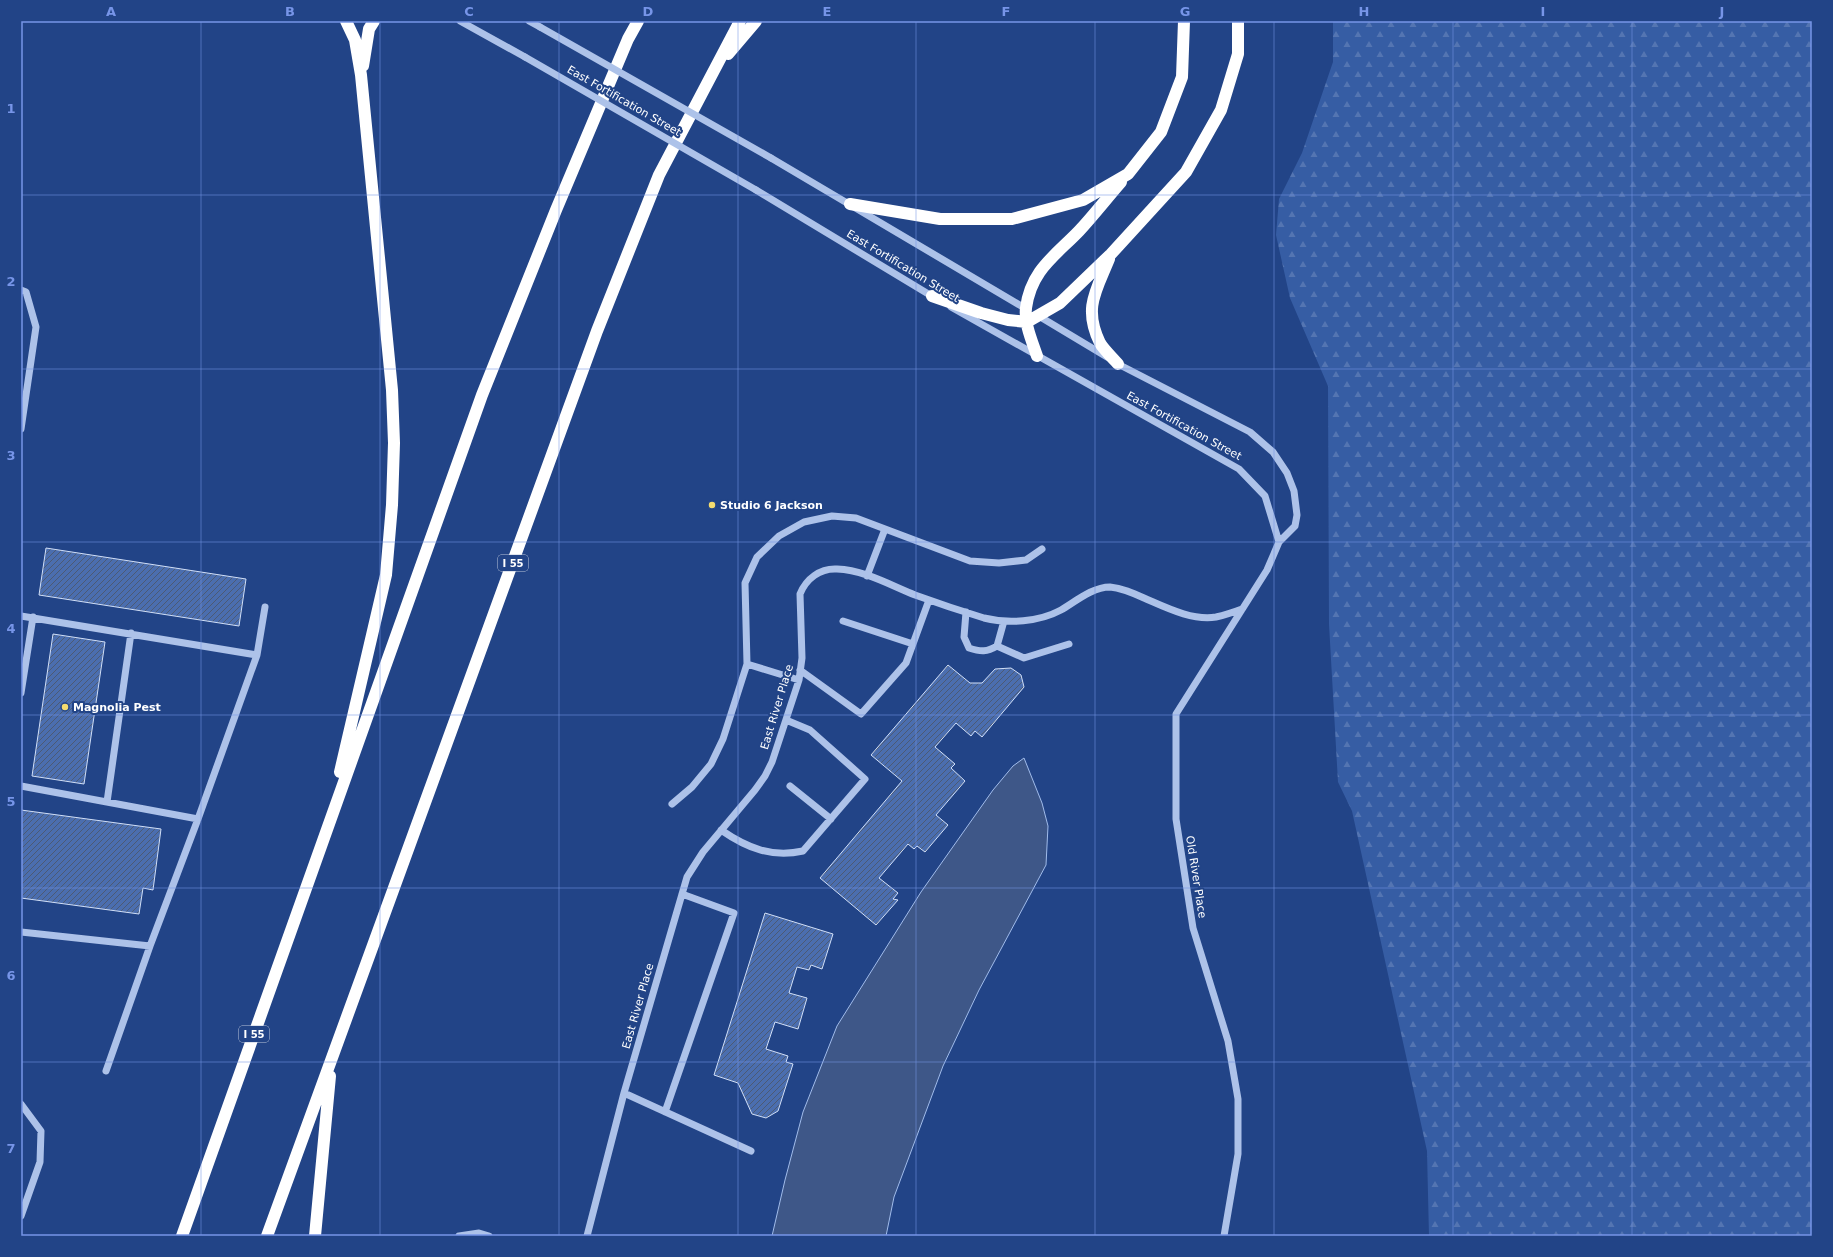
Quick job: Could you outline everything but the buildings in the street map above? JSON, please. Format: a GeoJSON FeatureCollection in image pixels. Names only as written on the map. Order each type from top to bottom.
{"type":"FeatureCollection","features":[{"type":"Feature","properties":{"kind":"highway"},"geometry":{"type":"LineString","coordinates":[[326,832],[386,575],[392,505],[394,443],[392,390],[361,75],[355,40],[346,21]]}},
{"type":"Feature","properties":{"kind":"highway"},"geometry":{"type":"LineString","coordinates":[[361,75],[369,30],[374,21]]}},
{"type":"Feature","properties":{"kind":"highway","name":"I 55"},"geometry":{"type":"LineString","coordinates":[[182,1236],[482,395],[556,210],[628,39],[638,21]]}},
{"type":"Feature","properties":{"kind":"highway","name":"I 55"},"geometry":{"type":"LineString","coordinates":[[267,1236],[597,331],[659,175],[740,21]]}},
{"type":"Feature","properties":{"kind":"highway"},"geometry":{"type":"LineString","coordinates":[[712,74],[756,21]]}},
{"type":"Feature","properties":{"kind":"highway"},"geometry":{"type":"LineString","coordinates":[[1036,356],[1027,322],[1026,309],[1033,283],[1048,260],[1078,231],[1128,174],[1161,132],[1182,77],[1184,21]]}},
{"type":"Feature","properties":{"kind":"highway"},"geometry":{"type":"LineString","coordinates":[[932,296],[981,313],[1008,320],[1027,322],[1060,303],[1111,254],[1186,172],[1221,110],[1238,54],[1238,21]]}},
{"type":"Feature","properties":{"kind":"highway"},"geometry":{"type":"LineString","coordinates":[[850,204],[940,219],[1012,219],[1083,200],[1128,174]]}},
{"type":"Feature","properties":{"kind":"highway"},"geometry":{"type":"LineString","coordinates":[[1111,254],[1091,302],[1091,318],[1100,344],[1118,364]]}},
{"type":"Feature","properties":{"kind":"highway"},"geometry":{"type":"LineString","coordinates":[[315,1236],[332,1059]]}},
{"type":"Feature","properties":{"kind":"street","name":"East Fortification Street"},"geometry":{"type":"LineString","coordinates":[[460,21],[756,190],[932,296],[1036,356],[1239,469],[1265,496],[1279,542],[1295,526],[1297,515],[1294,491],[1287,473],[1273,452],[1250,432],[1118,364],[850,204],[529,21]]}},
{"type":"Feature","properties":{"kind":"street"},"geometry":{"type":"LineString","coordinates":[[21,429],[36,327],[23,291]]}},
{"type":"Feature","properties":{"kind":"street"},"geometry":{"type":"LineString","coordinates":[[672,804],[692,787],[711,764],[723,739],[747,664],[745,583],[757,557],[778,536],[804,522],[832,516],[856,518],[970,561],[999,563],[1026,560],[1042,549]]}},
{"type":"Feature","properties":{"kind":"street"},"geometry":{"type":"LineString","coordinates":[[867,576],[884,529]]}},
{"type":"Feature","properties":{"kind":"street","name":"Old River Place"},"geometry":{"type":"LineString","coordinates":[[1224,1236],[1238,1154],[1238,1099],[1228,1041],[1193,928],[1176,819],[1176,714],[1267,570],[1279,542]]}},
{"type":"Feature","properties":{"kind":"street","name":"East River Place"},"geometry":{"type":"LineString","coordinates":[[587,1236],[624,1093],[688,877],[694,864],[765,776],[772,762],[799,680],[802,639],[800,594],[804,585],[812,576],[824,571],[836,569],[867,576],[929,600],[985,618],[1004,621],[1041,618],[1059,611],[1096,590],[1108,587],[1122,588],[1181,613],[1196,617],[1216,617],[1242,609]]}},
{"type":"Feature","properties":{"kind":"street"},"geometry":{"type":"LineString","coordinates":[[800,670],[861,714],[906,663],[929,600]]}},
{"type":"Feature","properties":{"kind":"street"},"geometry":{"type":"LineString","coordinates":[[106,1071],[150,946],[198,819],[257,655],[266,607]]}},
{"type":"Feature","properties":{"kind":"street"},"geometry":{"type":"LineString","coordinates":[[966,612],[964,637],[969,648],[977,651],[987,652],[997,646],[1004,621]]}},
{"type":"Feature","properties":{"kind":"street"},"geometry":{"type":"LineString","coordinates":[[21,616],[257,655]]}},
{"type":"Feature","properties":{"kind":"street"},"geometry":{"type":"LineString","coordinates":[[21,693],[33,617]]}},
{"type":"Feature","properties":{"kind":"street"},"geometry":{"type":"LineString","coordinates":[[843,621],[913,644]]}},
{"type":"Feature","properties":{"kind":"street"},"geometry":{"type":"LineString","coordinates":[[107,802],[131,633]]}},
{"type":"Feature","properties":{"kind":"street"},"geometry":{"type":"LineString","coordinates":[[997,646],[1024,658],[1069,644]]}},
{"type":"Feature","properties":{"kind":"street"},"geometry":{"type":"LineString","coordinates":[[747,664],[799,680]]}},
{"type":"Feature","properties":{"kind":"street"},"geometry":{"type":"LineString","coordinates":[[721,830],[739,842],[764,852],[789,854],[803,851],[865,779],[810,730],[786,720]]}},
{"type":"Feature","properties":{"kind":"street"},"geometry":{"type":"LineString","coordinates":[[21,786],[198,819]]}},
{"type":"Feature","properties":{"kind":"street"},"geometry":{"type":"LineString","coordinates":[[790,786],[831,819]]}},
{"type":"Feature","properties":{"kind":"street"},"geometry":{"type":"LineString","coordinates":[[665,1112],[734,913],[682,894]]}},
{"type":"Feature","properties":{"kind":"street"},"geometry":{"type":"LineString","coordinates":[[21,932],[150,946]]}},
{"type":"Feature","properties":{"kind":"street"},"geometry":{"type":"LineString","coordinates":[[624,1093],[751,1151]]}},
{"type":"Feature","properties":{"kind":"street"},"geometry":{"type":"LineString","coordinates":[[21,1104],[41,1131],[40,1162],[21,1216]]}},
{"type":"Feature","properties":{"kind":"street"},"geometry":{"type":"LineString","coordinates":[[459,1236],[479,1233],[489,1236]]}},
{"type":"Feature","properties":{"kind":"green space"},"geometry":{"type":"Polygon","coordinates":[[[1333,21],[1812,21],[1812,1236],[1429,1236],[1427,1151],[1352,811],[1338,782],[1329,624],[1328,386],[1290,298],[1276,235],[1279,199],[1302,153],[1333,62],[1333,21]]]}},
{"type":"Feature","properties":{"kind":"shaded area"},"geometry":{"type":"Polygon","coordinates":[[[1024,758],[1042,803],[1048,826],[1046,865],[979,990],[943,1066],[894,1197],[886,1236],[772,1236],[803,1112],[837,1026],[921,892],[993,790],[1013,766],[1024,758]]]}},
{"type":"Feature","properties":{"kind":"place","name":"Studio 6 Jackson"},"geometry":{"type":"Point","coordinates":[712,505]}},
{"type":"Feature","properties":{"kind":"place","name":"Magnolia Pest"},"geometry":{"type":"Point","coordinates":[65,707]}}]}
